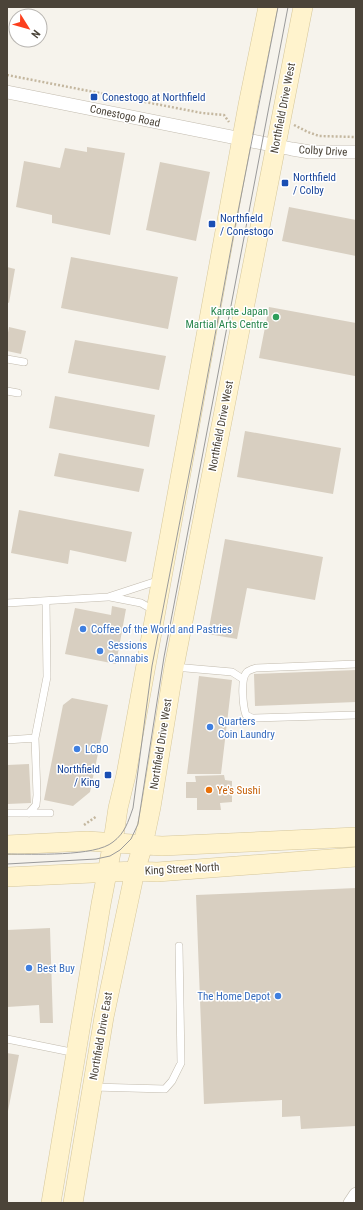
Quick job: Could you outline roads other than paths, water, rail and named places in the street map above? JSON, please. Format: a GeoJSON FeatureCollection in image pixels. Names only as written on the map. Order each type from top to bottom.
{"type":"FeatureCollection","features":[{"type":"Feature","properties":{"kind":"main road"},"geometry":{"type":"LineString","coordinates":[[113,842],[118,808],[126,775],[242,139],[268,7]]}},
{"type":"Feature","properties":{"kind":"main road","name":"Northfield Drive West"},"geometry":{"type":"LineString","coordinates":[[135,871],[143,845],[151,807],[174,667],[303,7]]}},
{"type":"Feature","properties":{"kind":"main road"},"geometry":{"type":"LineString","coordinates":[[7,845],[87,841],[162,846],[356,837]]}},
{"type":"Feature","properties":{"kind":"main road","name":"Northfield Drive East"},"geometry":{"type":"LineString","coordinates":[[51,1203],[113,842]]}},
{"type":"Feature","properties":{"kind":"main road","name":"King Street North"},"geometry":{"type":"LineString","coordinates":[[7,877],[135,871],[156,872],[356,857]]}},
{"type":"Feature","properties":{"kind":"main road","name":"Northfield Drive East"},"geometry":{"type":"LineString","coordinates":[[73,1203],[104,1017],[135,871]]}},
{"type":"Feature","properties":{"kind":"street","name":"Conestogo Road"},"geometry":{"type":"LineString","coordinates":[[7,92],[242,139]]}},
{"type":"Feature","properties":{"kind":"street","name":"Colby Drive"},"geometry":{"type":"LineString","coordinates":[[242,139],[310,152],[356,152]]}},
{"type":"Feature","properties":{"kind":"street"},"geometry":{"type":"LineString","coordinates":[[350,1203],[356,1194]]}},
{"type":"Feature","properties":{"kind":"lane"},"geometry":{"type":"LineString","coordinates":[[7,359],[24,362]]}},
{"type":"Feature","properties":{"kind":"lane"},"geometry":{"type":"LineString","coordinates":[[7,391],[18,394]]}},
{"type":"Feature","properties":{"kind":"lane"},"geometry":{"type":"LineString","coordinates":[[108,597],[161,580]]}},
{"type":"Feature","properties":{"kind":"lane"},"geometry":{"type":"LineString","coordinates":[[7,604],[108,597],[141,603],[155,611]]}},
{"type":"Feature","properties":{"kind":"lane"},"geometry":{"type":"LineString","coordinates":[[28,813],[36,805],[37,795],[35,738],[47,677],[46,601]]}},
{"type":"Feature","properties":{"kind":"lane"},"geometry":{"type":"LineString","coordinates":[[356,664],[256,668],[247,672],[243,679],[244,710],[246,716],[252,718],[356,715]]}},
{"type":"Feature","properties":{"kind":"lane"},"geometry":{"type":"LineString","coordinates":[[174,667],[232,672],[243,679]]}},
{"type":"Feature","properties":{"kind":"lane"},"geometry":{"type":"LineString","coordinates":[[7,740],[35,738]]}},
{"type":"Feature","properties":{"kind":"lane"},"geometry":{"type":"LineString","coordinates":[[7,813],[50,813]]}},
{"type":"Feature","properties":{"kind":"lane"},"geometry":{"type":"LineString","coordinates":[[93,1087],[165,1089],[172,1080],[181,1063],[179,946]]}},
{"type":"Feature","properties":{"kind":"lane"},"geometry":{"type":"LineString","coordinates":[[7,1039],[76,1053]]}},
{"type":"Feature","properties":{"kind":"tram line"},"geometry":{"type":"LineString","coordinates":[[7,854],[63,854],[104,847],[117,839],[126,827],[133,808],[152,666],[278,7]]}},
{"type":"Feature","properties":{"kind":"tram line"},"geometry":{"type":"LineString","coordinates":[[7,864],[96,859],[110,856],[120,850],[131,839],[138,824],[164,657],[288,7]]}},
{"type":"Feature","properties":{"kind":"place","name":"Conestogo at Northfield"},"geometry":{"type":"Point","coordinates":[94,97]}},
{"type":"Feature","properties":{"kind":"place","name":"Northfield / Colby"},"geometry":{"type":"Point","coordinates":[285,183]}},
{"type":"Feature","properties":{"kind":"place","name":"Northfield / Conestogo"},"geometry":{"type":"Point","coordinates":[212,224]}},
{"type":"Feature","properties":{"kind":"place","name":"Karate Japan Martial Arts Centre"},"geometry":{"type":"Point","coordinates":[276,317]}},
{"type":"Feature","properties":{"kind":"place","name":"Coffee of the World and Pastries"},"geometry":{"type":"Point","coordinates":[83,629]}},
{"type":"Feature","properties":{"kind":"place","name":"Sessions Cannabis"},"geometry":{"type":"Point","coordinates":[100,651]}},
{"type":"Feature","properties":{"kind":"place","name":"Quarters Coin Laundry"},"geometry":{"type":"Point","coordinates":[210,727]}},
{"type":"Feature","properties":{"kind":"place","name":"LCBO"},"geometry":{"type":"Point","coordinates":[77,749]}},
{"type":"Feature","properties":{"kind":"place","name":"Northfield / King"},"geometry":{"type":"Point","coordinates":[108,775]}},
{"type":"Feature","properties":{"kind":"place","name":"Ye's Sushi"},"geometry":{"type":"Point","coordinates":[209,790]}},
{"type":"Feature","properties":{"kind":"place","name":"Best Buy"},"geometry":{"type":"Point","coordinates":[29,968]}},
{"type":"Feature","properties":{"kind":"place","name":"The Home Depot"},"geometry":{"type":"Point","coordinates":[278,996]}}]}
